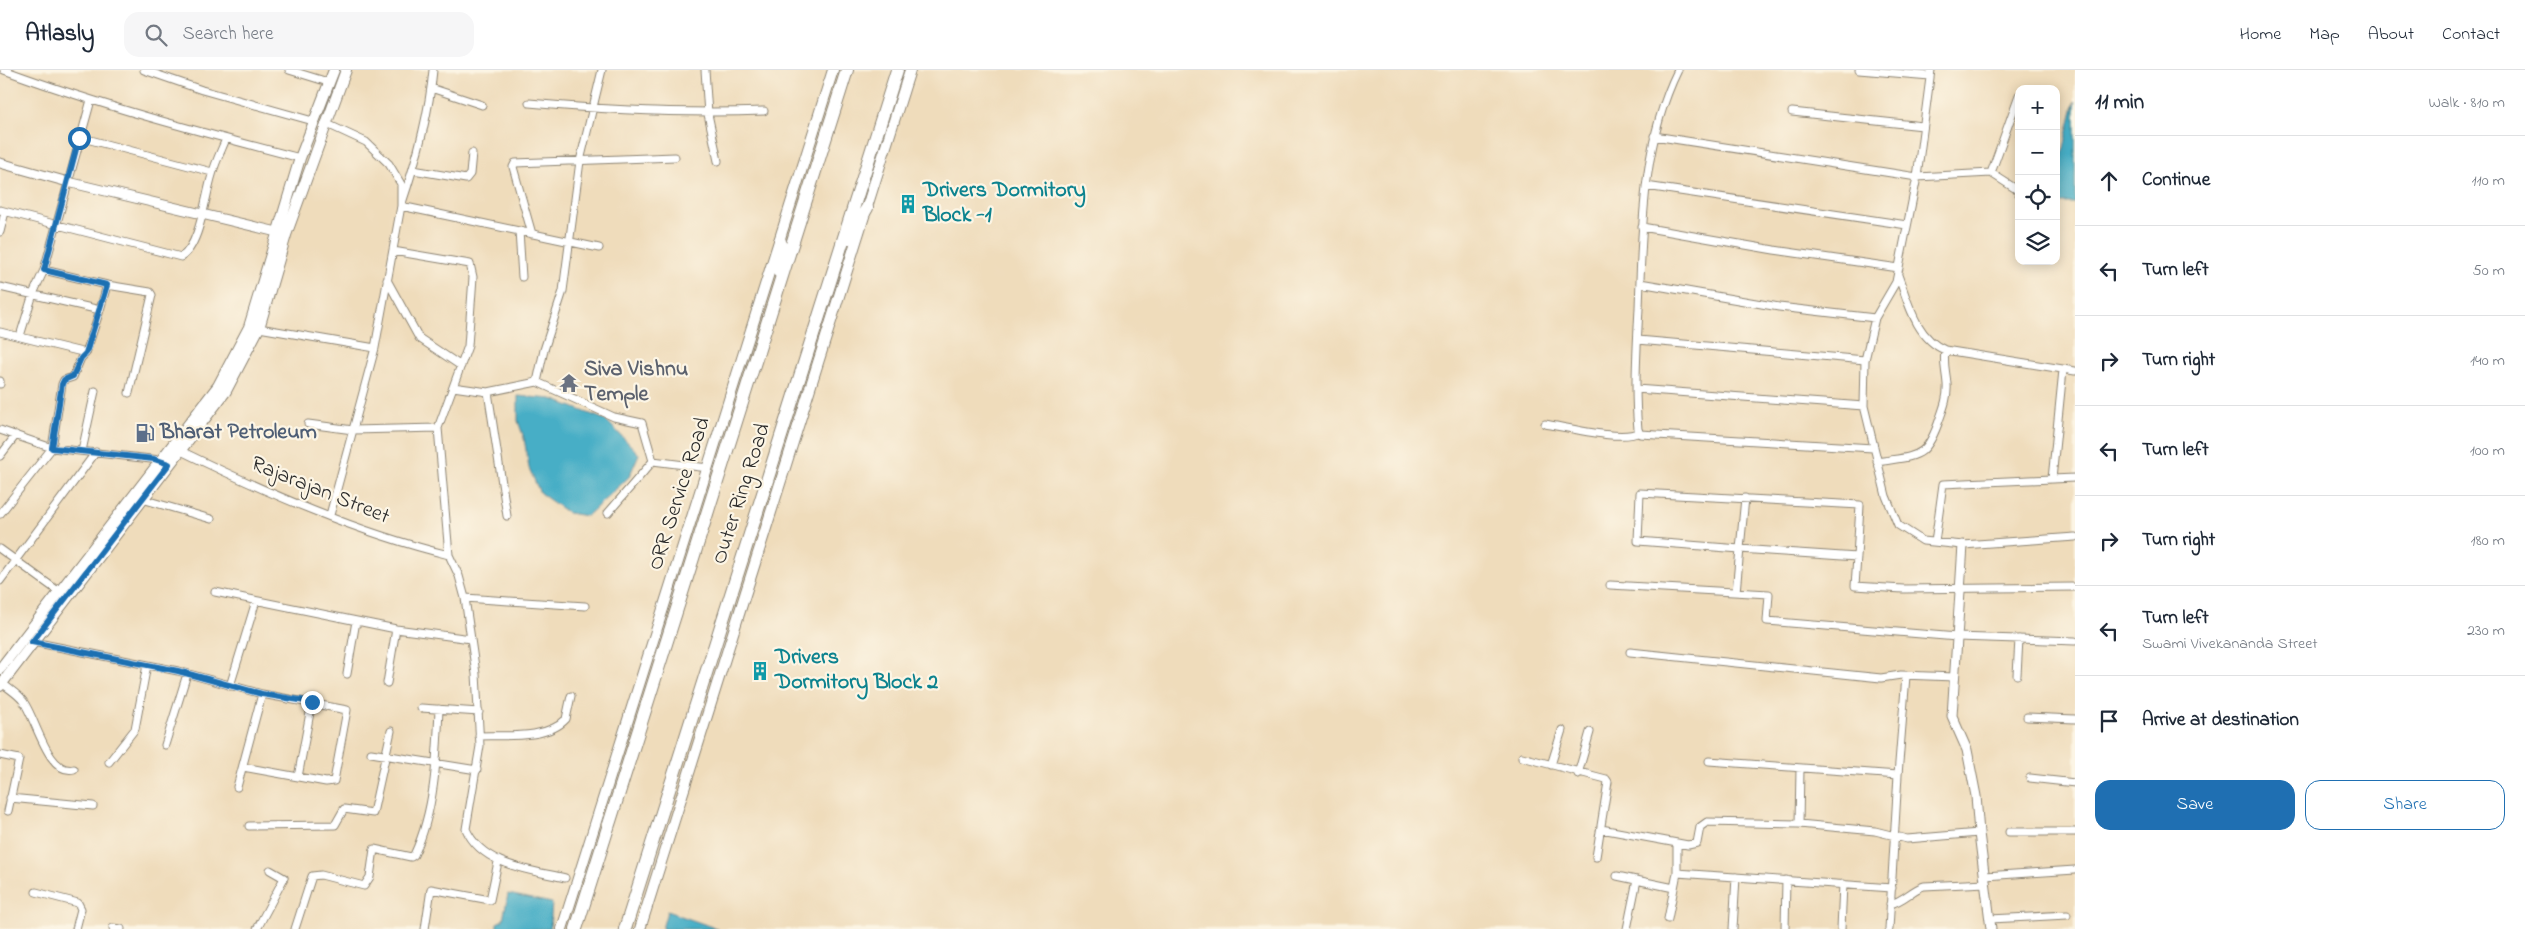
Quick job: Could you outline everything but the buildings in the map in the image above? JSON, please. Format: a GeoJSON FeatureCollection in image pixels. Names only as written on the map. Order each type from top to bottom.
{"type":"FeatureCollection","features":[{"type":"Feature","properties":{"kind":"highway","name":"Outer Ring Road"},"geometry":{"type":"LineString","coordinates":[[576,929],[847,70]]}},
{"type":"Feature","properties":{"kind":"highway","name":"Outer Ring Road"},"geometry":{"type":"LineString","coordinates":[[625,929],[897,70]]}},
{"type":"Feature","properties":{"kind":"highway"},"geometry":{"type":"LineString","coordinates":[[838,255],[867,208]]}},
{"type":"Feature","properties":{"kind":"highway"},"geometry":{"type":"LineString","coordinates":[[779,287],[780,240]]}},
{"type":"Feature","properties":{"kind":"main road"},"geometry":{"type":"LineString","coordinates":[[177,448],[218,386],[249,327],[300,158],[334,70]]}},
{"type":"Feature","properties":{"kind":"main road"},"geometry":{"type":"LineString","coordinates":[[0,669],[58,591],[226,391],[259,328],[286,235],[325,123],[346,70]]}},
{"type":"Feature","properties":{"kind":"main road","name":"ORR Service Road"},"geometry":{"type":"LineString","coordinates":[[562,929],[833,70]]}},
{"type":"Feature","properties":{"kind":"main road"},"geometry":{"type":"LineString","coordinates":[[640,929],[910,70]]}},
{"type":"Feature","properties":{"kind":"main road"},"geometry":{"type":"LineString","coordinates":[[313,121],[325,123]]}},
{"type":"Feature","properties":{"kind":"main road"},"geometry":{"type":"LineString","coordinates":[[1,685],[142,499],[165,462]]}},
{"type":"Feature","properties":{"kind":"street"},"geometry":{"type":"LineString","coordinates":[[4,70],[91,100],[300,158]]}},
{"type":"Feature","properties":{"kind":"street"},"geometry":{"type":"LineString","coordinates":[[144,70],[202,90],[313,121]]}},
{"type":"Feature","properties":{"kind":"street"},"geometry":{"type":"LineString","coordinates":[[289,70],[328,82]]}},
{"type":"Feature","properties":{"kind":"street"},"geometry":{"type":"LineString","coordinates":[[330,515],[375,348],[401,206],[413,170],[432,88],[433,70]]}},
{"type":"Feature","properties":{"kind":"street"},"geometry":{"type":"LineString","coordinates":[[537,382],[544,350],[564,290],[580,161],[602,70]]}},
{"type":"Feature","properties":{"kind":"street"},"geometry":{"type":"LineString","coordinates":[[705,70],[708,114],[718,160]]}},
{"type":"Feature","properties":{"kind":"street"},"geometry":{"type":"LineString","coordinates":[[1639,432],[1636,389],[1642,227],[1646,186],[1654,136],[1678,70]]}},
{"type":"Feature","properties":{"kind":"street"},"geometry":{"type":"LineString","coordinates":[[1858,70],[1931,73],[1917,177],[1896,282],[1874,318],[1865,360],[1864,406],[1886,496],[1898,525],[1924,540],[1963,545],[2075,537]]}},
{"type":"Feature","properties":{"kind":"street"},"geometry":{"type":"LineString","coordinates":[[432,88],[482,105]]}},
{"type":"Feature","properties":{"kind":"street"},"geometry":{"type":"LineString","coordinates":[[20,336],[33,294],[44,270],[91,100]]}},
{"type":"Feature","properties":{"kind":"street"},"geometry":{"type":"LineString","coordinates":[[529,103],[592,109],[708,114],[764,112]]}},
{"type":"Feature","properties":{"kind":"street"},"geometry":{"type":"LineString","coordinates":[[1991,173],[2015,106]]}},
{"type":"Feature","properties":{"kind":"street"},"geometry":{"type":"LineString","coordinates":[[1792,112],[1923,126]]}},
{"type":"Feature","properties":{"kind":"street"},"geometry":{"type":"LineString","coordinates":[[325,123],[366,142],[389,164],[401,184],[401,206]]}},
{"type":"Feature","properties":{"kind":"street"},"geometry":{"type":"LineString","coordinates":[[1654,136],[1917,177],[1991,173],[2015,188]]}},
{"type":"Feature","properties":{"kind":"street"},"geometry":{"type":"LineString","coordinates":[[79,138],[212,172]]}},
{"type":"Feature","properties":{"kind":"street"},"geometry":{"type":"LineString","coordinates":[[0,232],[2,211],[180,257],[192,246],[212,172],[226,139]]}},
{"type":"Feature","properties":{"kind":"street"},"geometry":{"type":"LineString","coordinates":[[413,170],[466,179],[470,174],[472,154]]}},
{"type":"Feature","properties":{"kind":"street"},"geometry":{"type":"LineString","coordinates":[[532,234],[513,168],[515,163],[675,157]]}},
{"type":"Feature","properties":{"kind":"street"},"geometry":{"type":"LineString","coordinates":[[0,163],[68,182],[277,232]]}},
{"type":"Feature","properties":{"kind":"street"},"geometry":{"type":"LineString","coordinates":[[1646,186],[1907,225]]}},
{"type":"Feature","properties":{"kind":"street"},"geometry":{"type":"LineString","coordinates":[[401,206],[599,248]]}},
{"type":"Feature","properties":{"kind":"street"},"geometry":{"type":"LineString","coordinates":[[1642,227],[1898,271]]}},
{"type":"Feature","properties":{"kind":"street"},"geometry":{"type":"LineString","coordinates":[[519,231],[522,278]]}},
{"type":"Feature","properties":{"kind":"street"},"geometry":{"type":"LineString","coordinates":[[393,251],[470,264],[473,277],[468,346],[438,428],[449,555],[459,576],[465,598],[479,712],[480,736],[477,770],[466,829],[474,842],[498,862],[565,878]]}},
{"type":"Feature","properties":{"kind":"street"},"geometry":{"type":"LineString","coordinates":[[44,270],[107,285],[147,290],[152,295],[129,393]]}},
{"type":"Feature","properties":{"kind":"street"},"geometry":{"type":"LineString","coordinates":[[1898,271],[1911,311],[1925,337],[1934,346],[1945,350],[1968,352],[2075,371]]}},
{"type":"Feature","properties":{"kind":"street"},"geometry":{"type":"LineString","coordinates":[[387,280],[419,338],[461,366]]}},
{"type":"Feature","properties":{"kind":"street"},"geometry":{"type":"LineString","coordinates":[[1640,283],[1778,307],[1874,318]]}},
{"type":"Feature","properties":{"kind":"street"},"geometry":{"type":"LineString","coordinates":[[0,514],[52,448],[62,384],[64,380],[73,376],[81,358],[86,353],[107,285]]}},
{"type":"Feature","properties":{"kind":"street"},"geometry":{"type":"LineString","coordinates":[[0,287],[100,310]]}},
{"type":"Feature","properties":{"kind":"street"},"geometry":{"type":"LineString","coordinates":[[259,328],[375,348]]}},
{"type":"Feature","properties":{"kind":"street"},"geometry":{"type":"LineString","coordinates":[[0,332],[86,353]]}},
{"type":"Feature","properties":{"kind":"street"},"geometry":{"type":"LineString","coordinates":[[1638,340],[1865,360]]}},
{"type":"Feature","properties":{"kind":"street"},"geometry":{"type":"LineString","coordinates":[[1877,462],[1913,456],[1923,452],[1932,441],[1947,398],[1947,382],[1943,369],[1945,350]]}},
{"type":"Feature","properties":{"kind":"street"},"geometry":{"type":"LineString","coordinates":[[2052,479],[2063,370]]}},
{"type":"Feature","properties":{"kind":"street"},"geometry":{"type":"LineString","coordinates":[[453,387],[488,392],[537,382],[614,417],[642,423],[653,461]]}},
{"type":"Feature","properties":{"kind":"street"},"geometry":{"type":"LineString","coordinates":[[1636,389],[1864,406]]}},
{"type":"Feature","properties":{"kind":"street"},"geometry":{"type":"LineString","coordinates":[[82,451],[96,391]]}},
{"type":"Feature","properties":{"kind":"street"},"geometry":{"type":"LineString","coordinates":[[488,392],[507,516]]}},
{"type":"Feature","properties":{"kind":"street"},"geometry":{"type":"LineString","coordinates":[[308,424],[353,430],[438,428]]}},
{"type":"Feature","properties":{"kind":"street"},"geometry":{"type":"LineString","coordinates":[[1545,424],[1616,434],[1635,434],[1639,432],[1640,434],[1874,448]]}},
{"type":"Feature","properties":{"kind":"street"},"geometry":{"type":"LineString","coordinates":[[0,430],[52,448],[165,462]]}},
{"type":"Feature","properties":{"kind":"street"},"geometry":{"type":"LineString","coordinates":[[0,456],[16,435]]}},
{"type":"Feature","properties":{"kind":"street","name":"Rajarajan Street"},"geometry":{"type":"LineString","coordinates":[[177,448],[227,473],[330,515],[405,544],[449,555]]}},
{"type":"Feature","properties":{"kind":"street"},"geometry":{"type":"LineString","coordinates":[[0,581],[96,452]]}},
{"type":"Feature","properties":{"kind":"street"},"geometry":{"type":"LineString","coordinates":[[653,461],[708,468]]}},
{"type":"Feature","properties":{"kind":"street"},"geometry":{"type":"LineString","coordinates":[[608,513],[653,461]]}},
{"type":"Feature","properties":{"kind":"street"},"geometry":{"type":"LineString","coordinates":[[1935,542],[1943,484],[2075,478]]}},
{"type":"Feature","properties":{"kind":"street"},"geometry":{"type":"LineString","coordinates":[[1857,557],[1638,541],[1640,493],[1860,505],[1857,557],[1855,586],[1903,590],[2075,587]]}},
{"type":"Feature","properties":{"kind":"street"},"geometry":{"type":"LineString","coordinates":[[1736,592],[1745,498]]}},
{"type":"Feature","properties":{"kind":"street"},"geometry":{"type":"LineString","coordinates":[[142,499],[211,519]]}},
{"type":"Feature","properties":{"kind":"street"},"geometry":{"type":"LineString","coordinates":[[1963,545],[1952,716],[1967,750],[1976,796],[1978,833],[1986,879],[1991,929]]}},
{"type":"Feature","properties":{"kind":"street"},"geometry":{"type":"LineString","coordinates":[[0,549],[58,591]]}},
{"type":"Feature","properties":{"kind":"street"},"geometry":{"type":"LineString","coordinates":[[1610,584],[1769,594],[1767,620],[1957,637],[2075,641]]}},
{"type":"Feature","properties":{"kind":"street"},"geometry":{"type":"LineString","coordinates":[[215,592],[396,629],[471,640]]}},
{"type":"Feature","properties":{"kind":"street"},"geometry":{"type":"LineString","coordinates":[[465,598],[585,606]]}},
{"type":"Feature","properties":{"kind":"street"},"geometry":{"type":"LineString","coordinates":[[230,686],[256,601]]}},
{"type":"Feature","properties":{"kind":"street"},"geometry":{"type":"LineString","coordinates":[[347,674],[356,621]]}},
{"type":"Feature","properties":{"kind":"street"},"geometry":{"type":"LineString","coordinates":[[387,683],[396,629]]}},
{"type":"Feature","properties":{"kind":"street"},"geometry":{"type":"LineString","coordinates":[[2018,675],[2019,639]]}},
{"type":"Feature","properties":{"kind":"street"},"geometry":{"type":"LineString","coordinates":[[32,642],[187,674],[262,694],[346,708],[348,715],[334,781],[298,777],[243,767]]}},
{"type":"Feature","properties":{"kind":"street"},"geometry":{"type":"LineString","coordinates":[[1630,652],[1882,678],[1906,676],[1955,677]]}},
{"type":"Feature","properties":{"kind":"street"},"geometry":{"type":"LineString","coordinates":[[109,762],[135,729],[147,665]]}},
{"type":"Feature","properties":{"kind":"street"},"geometry":{"type":"LineString","coordinates":[[165,744],[187,674]]}},
{"type":"Feature","properties":{"kind":"street"},"geometry":{"type":"LineString","coordinates":[[1889,929],[1906,676]]}},
{"type":"Feature","properties":{"kind":"street"},"geometry":{"type":"LineString","coordinates":[[1,685],[26,705],[54,762],[66,770],[74,770]]}},
{"type":"Feature","properties":{"kind":"street"},"geometry":{"type":"LineString","coordinates":[[237,787],[262,694]]}},
{"type":"Feature","properties":{"kind":"street"},"geometry":{"type":"LineString","coordinates":[[480,736],[524,734],[554,728],[566,719],[571,696]]}},
{"type":"Feature","properties":{"kind":"street"},"geometry":{"type":"LineString","coordinates":[[298,777],[312,702]]}},
{"type":"Feature","properties":{"kind":"street"},"geometry":{"type":"LineString","coordinates":[[421,708],[479,712]]}},
{"type":"Feature","properties":{"kind":"street"},"geometry":{"type":"LineString","coordinates":[[295,929],[311,879],[315,874],[364,886],[370,877],[374,849],[411,857],[414,855],[425,820],[436,765],[439,709]]}},
{"type":"Feature","properties":{"kind":"street"},"geometry":{"type":"LineString","coordinates":[[2027,717],[2075,719]]}},
{"type":"Feature","properties":{"kind":"street"},"geometry":{"type":"LineString","coordinates":[[1551,765],[1562,730]]}},
{"type":"Feature","properties":{"kind":"street"},"geometry":{"type":"LineString","coordinates":[[249,826],[335,824],[344,809],[373,813],[391,731]]}},
{"type":"Feature","properties":{"kind":"street"},"geometry":{"type":"LineString","coordinates":[[1578,774],[1590,732]]}},
{"type":"Feature","properties":{"kind":"street"},"geometry":{"type":"LineString","coordinates":[[371,753],[436,765],[477,770]]}},
{"type":"Feature","properties":{"kind":"street"},"geometry":{"type":"LineString","coordinates":[[0,755],[19,759],[8,811]]}},
{"type":"Feature","properties":{"kind":"street"},"geometry":{"type":"LineString","coordinates":[[1522,757],[1608,782],[1596,857]]}},
{"type":"Feature","properties":{"kind":"street"},"geometry":{"type":"LineString","coordinates":[[1709,761],[1898,775]]}},
{"type":"Feature","properties":{"kind":"street"},"geometry":{"type":"LineString","coordinates":[[1799,824],[1800,768]]}},
{"type":"Feature","properties":{"kind":"street"},"geometry":{"type":"LineString","coordinates":[[2030,778],[2075,783]]}},
{"type":"Feature","properties":{"kind":"street"},"geometry":{"type":"LineString","coordinates":[[10,798],[93,806]]}},
{"type":"Feature","properties":{"kind":"street"},"geometry":{"type":"LineString","coordinates":[[1601,830],[1677,845],[1694,845],[1700,827],[1707,822],[1799,824],[1875,831],[1907,839],[1978,833]]}},
{"type":"Feature","properties":{"kind":"street"},"geometry":{"type":"LineString","coordinates":[[2009,832],[2075,832]]}},
{"type":"Feature","properties":{"kind":"street"},"geometry":{"type":"LineString","coordinates":[[1668,919],[1677,873],[1677,845]]}},
{"type":"Feature","properties":{"kind":"street"},"geometry":{"type":"LineString","coordinates":[[424,929],[431,889],[490,900],[498,862]]}},
{"type":"Feature","properties":{"kind":"street"},"geometry":{"type":"LineString","coordinates":[[257,929],[284,878],[270,870]]}},
{"type":"Feature","properties":{"kind":"street"},"geometry":{"type":"LineString","coordinates":[[1890,904],[1902,902],[1916,888],[1924,886],[2075,870]]}},
{"type":"Feature","properties":{"kind":"street"},"geometry":{"type":"LineString","coordinates":[[1677,873],[1892,888]]}},
{"type":"Feature","properties":{"kind":"street"},"geometry":{"type":"LineString","coordinates":[[1617,876],[1674,888]]}},
{"type":"Feature","properties":{"kind":"street"},"geometry":{"type":"LineString","coordinates":[[1733,929],[1736,877]]}},
{"type":"Feature","properties":{"kind":"street"},"geometry":{"type":"LineString","coordinates":[[1627,929],[1638,880]]}},
{"type":"Feature","properties":{"kind":"street"},"geometry":{"type":"LineString","coordinates":[[1785,929],[1786,880]]}},
{"type":"Feature","properties":{"kind":"street"},"geometry":{"type":"LineString","coordinates":[[1842,929],[1843,884]]}},
{"type":"Feature","properties":{"kind":"street"},"geometry":{"type":"LineString","coordinates":[[36,892],[78,903],[81,910],[76,929]]}},
{"type":"Feature","properties":{"kind":"street"},"geometry":{"type":"LineString","coordinates":[[1990,919],[2067,915]]}},
{"type":"Feature","properties":{"kind":"street"},"geometry":{"type":"LineString","coordinates":[[113,928],[121,929]]}},
{"type":"Feature","properties":{"kind":"water"},"geometry":{"type":"Polygon","coordinates":[[[2075,101],[2075,203],[2060,203],[2060,165],[2075,101]]]}},
{"type":"Feature","properties":{"kind":"water"},"geometry":{"type":"Polygon","coordinates":[[[518,396],[552,399],[606,420],[639,454],[629,477],[587,516],[568,513],[540,493],[529,468],[524,438],[518,421],[518,396]]]}},
{"type":"Feature","properties":{"kind":"water"},"geometry":{"type":"Polygon","coordinates":[[[508,894],[552,903],[550,929],[497,929],[497,923],[503,920],[508,894]]]}},
{"type":"Feature","properties":{"kind":"water"},"geometry":{"type":"Polygon","coordinates":[[[667,911],[718,929],[662,929],[667,911]]]}},
{"type":"Feature","properties":{"kind":"place","name":"Drivers Dormitory Block -1"},"geometry":{"type":"Point","coordinates":[908,204]}},
{"type":"Feature","properties":{"kind":"place","name":"Siva Vishnu Temple"},"geometry":{"type":"Point","coordinates":[569,383]}},
{"type":"Feature","properties":{"kind":"place","name":"Bharat Petroleum"},"geometry":{"type":"Point","coordinates":[145,433]}},
{"type":"Feature","properties":{"kind":"place","name":"Drivers Dormitory Block 2"},"geometry":{"type":"Point","coordinates":[760,671]}},
{"type":"Feature","properties":{"kind":"route"},"geometry":{"type":"LineString","coordinates":[[79,138],[44,270],[107,285],[86,353],[81,358],[73,376],[64,380],[62,384],[52,448],[154,459],[169,464],[32,642],[178,671],[262,694],[312,702]]}}]}
